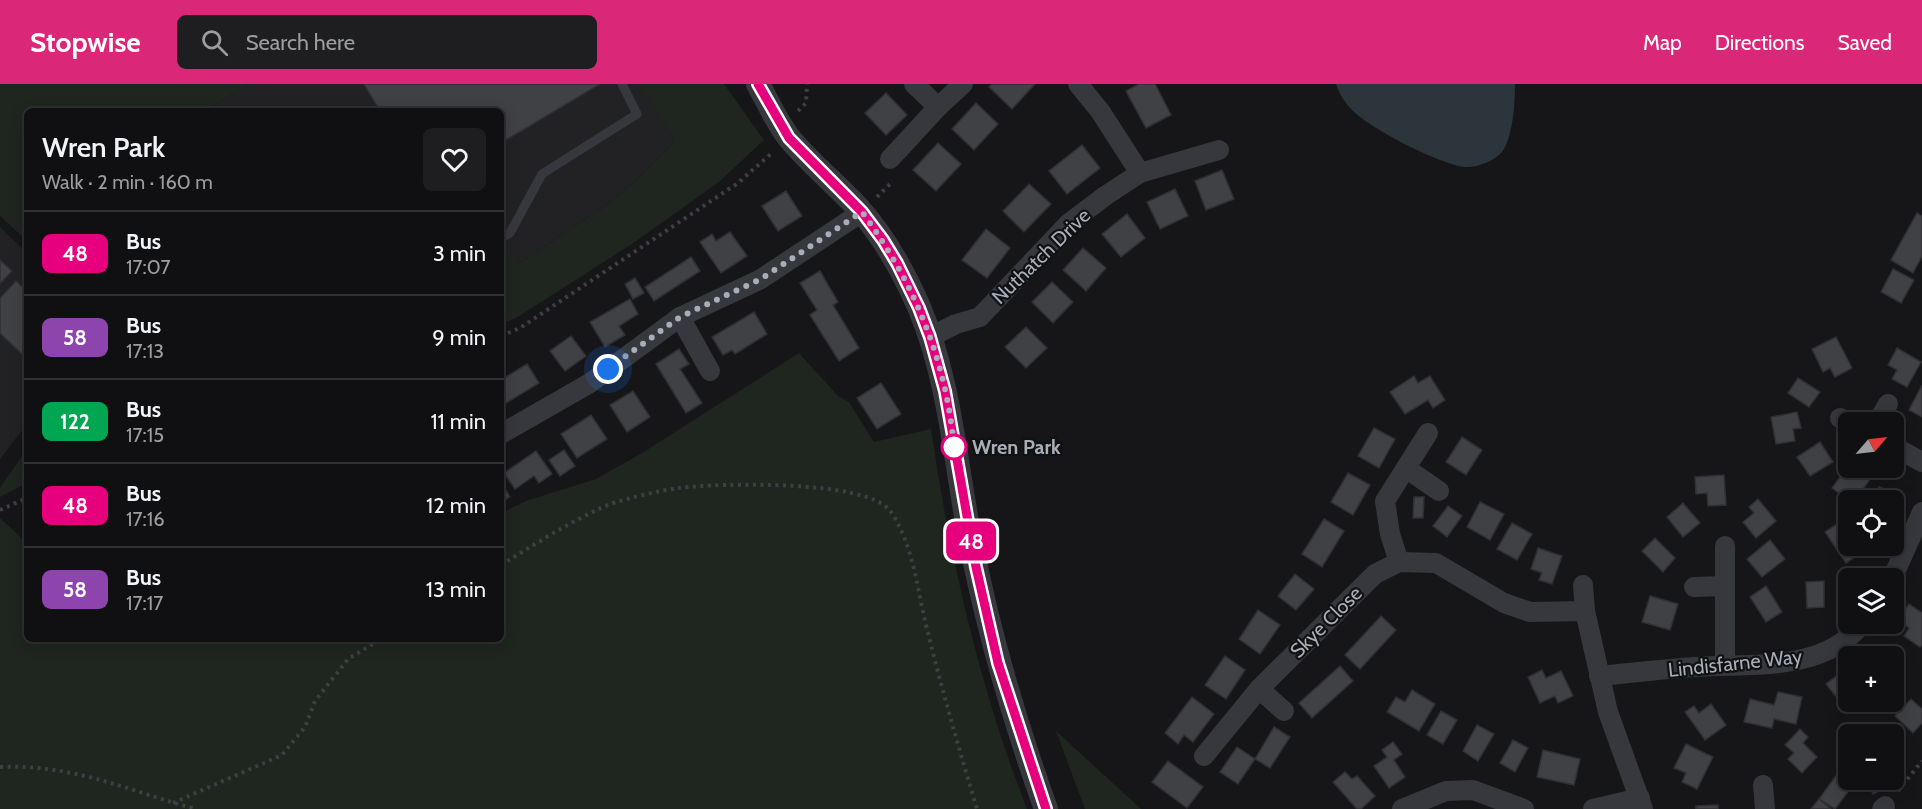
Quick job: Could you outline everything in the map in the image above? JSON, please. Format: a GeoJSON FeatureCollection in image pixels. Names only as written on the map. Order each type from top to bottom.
{"type":"FeatureCollection","features":[{"type":"Feature","properties":{"kind":"street"},"geometry":{"type":"LineString","coordinates":[[758,84],[789,138],[862,212],[897,263],[919,308],[930,337],[945,391],[968,526],[998,663],[1046,809]]}},
{"type":"Feature","properties":{"kind":"street"},"geometry":{"type":"LineString","coordinates":[[914,84],[938,107]]}},
{"type":"Feature","properties":{"kind":"street"},"geometry":{"type":"LineString","coordinates":[[890,159],[938,107],[963,84]]}},
{"type":"Feature","properties":{"kind":"street"},"geometry":{"type":"LineString","coordinates":[[1078,84],[1100,111],[1140,173]]}},
{"type":"Feature","properties":{"kind":"street","name":"Nuthatch Drive"},"geometry":{"type":"LineString","coordinates":[[930,337],[956,324],[980,316],[1068,224],[1140,173],[1219,150]]}},
{"type":"Feature","properties":{"kind":"street"},"geometry":{"type":"LineString","coordinates":[[504,432],[590,383],[680,317],[761,279],[862,212]]}},
{"type":"Feature","properties":{"kind":"street"},"geometry":{"type":"LineString","coordinates":[[680,317],[710,371]]}},
{"type":"Feature","properties":{"kind":"street"},"geometry":{"type":"LineString","coordinates":[[1883,412],[1888,404]]}},
{"type":"Feature","properties":{"kind":"street"},"geometry":{"type":"LineString","coordinates":[[1428,433],[1385,501],[1390,534],[1399,562],[1436,563],[1504,603],[1530,612],[1585,611]]}},
{"type":"Feature","properties":{"kind":"street"},"geometry":{"type":"LineString","coordinates":[[1904,452],[1922,462]]}},
{"type":"Feature","properties":{"kind":"street"},"geometry":{"type":"LineString","coordinates":[[1407,469],[1438,491]]}},
{"type":"Feature","properties":{"kind":"street"},"geometry":{"type":"LineString","coordinates":[[1897,568],[1922,512]]}},
{"type":"Feature","properties":{"kind":"street"},"geometry":{"type":"LineString","coordinates":[[1725,546],[1725,665]]}},
{"type":"Feature","properties":{"kind":"street","name":"Skye Close"},"geometry":{"type":"LineString","coordinates":[[1204,756],[1259,689],[1375,574],[1399,562]]}},
{"type":"Feature","properties":{"kind":"street"},"geometry":{"type":"LineString","coordinates":[[1583,585],[1585,611],[1608,712],[1641,803],[1593,809]]}},
{"type":"Feature","properties":{"kind":"street"},"geometry":{"type":"LineString","coordinates":[[1694,587],[1725,586]]}},
{"type":"Feature","properties":{"kind":"street","name":"Lindisfarne Way"},"geometry":{"type":"LineString","coordinates":[[1599,676],[1725,665],[1792,662],[1831,650],[1852,634]]}},
{"type":"Feature","properties":{"kind":"street"},"geometry":{"type":"LineString","coordinates":[[1259,689],[1284,711]]}},
{"type":"Feature","properties":{"kind":"street"},"geometry":{"type":"LineString","coordinates":[[1763,784],[1765,809]]}},
{"type":"Feature","properties":{"kind":"street"},"geometry":{"type":"LineString","coordinates":[[1402,809],[1446,791],[1473,790],[1524,809]]}},
{"type":"Feature","properties":{"kind":"lane"},"geometry":{"type":"LineString","coordinates":[[504,236],[510,233],[542,174],[637,114],[622,84]]}},
{"type":"Feature","properties":{"kind":"path"},"geometry":{"type":"LineString","coordinates":[[504,335],[520,328],[738,183],[789,138]]}},
{"type":"Feature","properties":{"kind":"path"},"geometry":{"type":"LineString","coordinates":[[862,212],[896,177],[890,159]]}},
{"type":"Feature","properties":{"kind":"path"},"geometry":{"type":"LineString","coordinates":[[504,563],[546,537],[609,504],[679,488],[756,485],[829,488],[864,496],[890,509],[905,536],[948,713],[977,809]]}},
{"type":"Feature","properties":{"kind":"path"},"geometry":{"type":"LineString","coordinates":[[0,510],[24,499]]}},
{"type":"Feature","properties":{"kind":"path"},"geometry":{"type":"LineString","coordinates":[[173,803],[282,755],[305,727],[315,701],[348,659],[376,642]]}},
{"type":"Feature","properties":{"kind":"path"},"geometry":{"type":"LineString","coordinates":[[1884,807],[1922,761]]}},
{"type":"Feature","properties":{"kind":"path"},"geometry":{"type":"LineString","coordinates":[[0,768],[28,766],[60,770],[98,779],[195,809]]}},
{"type":"Feature","properties":{"kind":"shaded area"},"geometry":{"type":"Polygon","coordinates":[[[0,84],[249,84],[209,108],[24,108],[24,238],[0,216],[0,84]]]}},
{"type":"Feature","properties":{"kind":"shaded area"},"geometry":{"type":"Polygon","coordinates":[[[249,84],[641,84],[675,142],[631,185],[605,206],[520,263],[509,247],[504,250],[504,108],[209,108],[249,84]]]}},
{"type":"Feature","properties":{"kind":"shaded area"},"geometry":{"type":"Polygon","coordinates":[[[640,84],[724,84],[764,140],[719,182],[632,244],[516,318],[504,323],[504,249],[509,246],[520,263],[605,206],[631,185],[675,142],[640,84]]]}},
{"type":"Feature","properties":{"kind":"shaded area"},"geometry":{"type":"Polygon","coordinates":[[[1336,84],[1515,84],[1509,138],[1502,152],[1490,161],[1469,167],[1452,164],[1406,145],[1362,119],[1345,102],[1336,84]]]}},
{"type":"Feature","properties":{"kind":"shaded area"},"geometry":{"type":"Polygon","coordinates":[[[0,227],[24,250],[24,428],[0,459],[0,227]]]}},
{"type":"Feature","properties":{"kind":"shaded area"},"geometry":{"type":"Polygon","coordinates":[[[799,353],[838,396],[849,402],[874,442],[931,429],[947,526],[968,621],[994,716],[1027,809],[0,809],[0,518],[24,540],[24,642],[504,642],[504,512],[526,501],[596,479],[642,453],[799,353]]]}},
{"type":"Feature","properties":{"kind":"shaded area"},"geometry":{"type":"Polygon","coordinates":[[[24,453],[24,485],[0,497],[0,488],[24,453]]]}},
{"type":"Feature","properties":{"kind":"shaded area"},"geometry":{"type":"Polygon","coordinates":[[[1056,731],[1141,809],[1085,809],[1056,731]]]}},
{"type":"Feature","properties":{"kind":"building"},"geometry":{"type":"Polygon","coordinates":[[[364,84],[600,84],[504,141],[504,108],[378,108],[364,84]]]}},
{"type":"Feature","properties":{"kind":"building"},"geometry":{"type":"Polygon","coordinates":[[[992,84],[1035,84],[1012,109],[989,87],[992,84]]]}},
{"type":"Feature","properties":{"kind":"building"},"geometry":{"type":"Polygon","coordinates":[[[1139,84],[1155,84],[1171,115],[1146,128],[1126,91],[1139,84]]]}},
{"type":"Feature","properties":{"kind":"building"},"geometry":{"type":"Polygon","coordinates":[[[886,93],[907,115],[886,135],[865,113],[886,93]]]}},
{"type":"Feature","properties":{"kind":"building"},"geometry":{"type":"Polygon","coordinates":[[[976,103],[998,124],[974,150],[952,129],[976,103]]]}},
{"type":"Feature","properties":{"kind":"building"},"geometry":{"type":"Polygon","coordinates":[[[938,143],[961,164],[936,191],[913,170],[938,143]]]}},
{"type":"Feature","properties":{"kind":"building"},"geometry":{"type":"Polygon","coordinates":[[[1082,145],[1100,168],[1067,194],[1049,171],[1082,145]]]}},
{"type":"Feature","properties":{"kind":"building"},"geometry":{"type":"Polygon","coordinates":[[[1222,170],[1234,199],[1206,210],[1195,181],[1222,170]]]}},
{"type":"Feature","properties":{"kind":"building"},"geometry":{"type":"Polygon","coordinates":[[[1029,184],[1051,204],[1024,232],[1003,211],[1029,184]]]}},
{"type":"Feature","properties":{"kind":"building"},"geometry":{"type":"Polygon","coordinates":[[[1175,189],[1188,216],[1160,229],[1147,202],[1175,189]]]}},
{"type":"Feature","properties":{"kind":"building"},"geometry":{"type":"Polygon","coordinates":[[[786,191],[802,216],[778,231],[762,206],[786,191]]]}},
{"type":"Feature","properties":{"kind":"building"},"geometry":{"type":"Polygon","coordinates":[[[1917,213],[1922,216],[1922,256],[1913,273],[1891,260],[1917,213]]]}},
{"type":"Feature","properties":{"kind":"building"},"geometry":{"type":"Polygon","coordinates":[[[1127,214],[1145,238],[1121,257],[1102,234],[1127,214]]]}},
{"type":"Feature","properties":{"kind":"building"},"geometry":{"type":"Polygon","coordinates":[[[986,229],[1010,248],[987,278],[962,260],[986,229]]]}},
{"type":"Feature","properties":{"kind":"building"},"geometry":{"type":"Polygon","coordinates":[[[730,232],[747,256],[721,273],[700,242],[712,234],[716,241],[730,232]]]}},
{"type":"Feature","properties":{"kind":"building"},"geometry":{"type":"Polygon","coordinates":[[[1083,248],[1106,268],[1086,291],[1063,270],[1083,248]]]}},
{"type":"Feature","properties":{"kind":"building"},"geometry":{"type":"Polygon","coordinates":[[[691,257],[700,271],[654,301],[645,287],[691,257]]]}},
{"type":"Feature","properties":{"kind":"building"},"geometry":{"type":"Polygon","coordinates":[[[0,260],[12,271],[0,284],[0,260]]]}},
{"type":"Feature","properties":{"kind":"building"},"geometry":{"type":"Polygon","coordinates":[[[1893,269],[1914,280],[1901,303],[1881,292],[1893,269]]]}},
{"type":"Feature","properties":{"kind":"building"},"geometry":{"type":"Polygon","coordinates":[[[820,271],[838,302],[833,305],[859,348],[839,361],[810,315],[817,310],[800,283],[820,271]]]}},
{"type":"Feature","properties":{"kind":"building"},"geometry":{"type":"Polygon","coordinates":[[[635,278],[644,293],[633,299],[625,284],[635,278]]]}},
{"type":"Feature","properties":{"kind":"building"},"geometry":{"type":"Polygon","coordinates":[[[16,281],[24,288],[24,356],[0,333],[0,298],[16,281]]]}},
{"type":"Feature","properties":{"kind":"building"},"geometry":{"type":"Polygon","coordinates":[[[1052,282],[1073,302],[1053,323],[1032,302],[1052,282]]]}},
{"type":"Feature","properties":{"kind":"building"},"geometry":{"type":"Polygon","coordinates":[[[630,299],[638,314],[619,326],[625,335],[605,347],[590,322],[630,299]]]}},
{"type":"Feature","properties":{"kind":"building"},"geometry":{"type":"Polygon","coordinates":[[[754,312],[767,334],[735,354],[732,350],[723,355],[712,337],[754,312]]]}},
{"type":"Feature","properties":{"kind":"building"},"geometry":{"type":"Polygon","coordinates":[[[1026,327],[1047,348],[1026,368],[1005,347],[1026,327]]]}},
{"type":"Feature","properties":{"kind":"building"},"geometry":{"type":"Polygon","coordinates":[[[571,336],[586,356],[565,371],[550,351],[571,336]]]}},
{"type":"Feature","properties":{"kind":"building"},"geometry":{"type":"Polygon","coordinates":[[[1836,337],[1852,368],[1835,377],[1830,368],[1823,372],[1812,349],[1836,337]]]}},
{"type":"Feature","properties":{"kind":"building"},"geometry":{"type":"Polygon","coordinates":[[[1897,348],[1921,362],[1907,387],[1892,379],[1897,370],[1888,365],[1897,348]]]}},
{"type":"Feature","properties":{"kind":"building"},"geometry":{"type":"Polygon","coordinates":[[[679,349],[689,364],[680,369],[702,403],[686,413],[656,364],[679,349]]]}},
{"type":"Feature","properties":{"kind":"building"},"geometry":{"type":"Polygon","coordinates":[[[527,364],[539,383],[504,404],[504,378],[527,364]]]}},
{"type":"Feature","properties":{"kind":"building"},"geometry":{"type":"Polygon","coordinates":[[[1414,376],[1418,383],[1430,376],[1445,400],[1433,408],[1428,400],[1405,414],[1390,392],[1414,376]]]}},
{"type":"Feature","properties":{"kind":"building"},"geometry":{"type":"Polygon","coordinates":[[[1798,378],[1820,392],[1809,407],[1788,393],[1798,378]]]}},
{"type":"Feature","properties":{"kind":"building"},"geometry":{"type":"Polygon","coordinates":[[[881,383],[901,414],[877,429],[857,398],[881,383]]]}},
{"type":"Feature","properties":{"kind":"building"},"geometry":{"type":"Polygon","coordinates":[[[1922,385],[1922,417],[1909,410],[1922,385]]]}},
{"type":"Feature","properties":{"kind":"building"},"geometry":{"type":"Polygon","coordinates":[[[633,391],[650,417],[627,432],[610,405],[633,391]]]}},
{"type":"Feature","properties":{"kind":"building"},"geometry":{"type":"Polygon","coordinates":[[[1797,412],[1801,428],[1793,429],[1795,441],[1776,444],[1771,417],[1797,412]]]}},
{"type":"Feature","properties":{"kind":"building"},"geometry":{"type":"Polygon","coordinates":[[[591,415],[607,439],[577,458],[561,434],[591,415]]]}},
{"type":"Feature","properties":{"kind":"building"},"geometry":{"type":"Polygon","coordinates":[[[1374,428],[1395,439],[1379,468],[1358,456],[1374,428]]]}},
{"type":"Feature","properties":{"kind":"building"},"geometry":{"type":"Polygon","coordinates":[[[1462,437],[1482,450],[1466,475],[1446,462],[1462,437]]]}},
{"type":"Feature","properties":{"kind":"building"},"geometry":{"type":"Polygon","coordinates":[[[1820,442],[1833,462],[1810,476],[1797,457],[1820,442]]]}},
{"type":"Feature","properties":{"kind":"building"},"geometry":{"type":"Polygon","coordinates":[[[564,450],[575,466],[560,476],[549,460],[564,450]]]}},
{"type":"Feature","properties":{"kind":"building"},"geometry":{"type":"Polygon","coordinates":[[[536,451],[552,474],[539,483],[534,476],[515,489],[504,473],[536,451]]]}},
{"type":"Feature","properties":{"kind":"building"},"geometry":{"type":"Polygon","coordinates":[[[1348,473],[1370,485],[1353,515],[1331,502],[1348,473]]]}},
{"type":"Feature","properties":{"kind":"building"},"geometry":{"type":"Polygon","coordinates":[[[1724,475],[1726,505],[1708,506],[1707,493],[1696,494],[1695,477],[1724,475]]]}},
{"type":"Feature","properties":{"kind":"building"},"geometry":{"type":"Polygon","coordinates":[[[1839,478],[1871,478],[1862,490],[1838,490],[1838,492],[1832,488],[1839,478]]]}},
{"type":"Feature","properties":{"kind":"building"},"geometry":{"type":"Polygon","coordinates":[[[504,487],[510,497],[504,500],[504,487]]]}},
{"type":"Feature","properties":{"kind":"building"},"geometry":{"type":"Polygon","coordinates":[[[1414,497],[1424,497],[1423,518],[1413,518],[1414,497]]]}},
{"type":"Feature","properties":{"kind":"building"},"geometry":{"type":"Polygon","coordinates":[[[1758,499],[1776,521],[1756,538],[1743,522],[1754,513],[1749,507],[1758,499]]]}},
{"type":"Feature","properties":{"kind":"building"},"geometry":{"type":"Polygon","coordinates":[[[1480,502],[1504,514],[1490,540],[1467,527],[1480,502]]]}},
{"type":"Feature","properties":{"kind":"building"},"geometry":{"type":"Polygon","coordinates":[[[1683,503],[1700,523],[1683,537],[1667,517],[1683,503]]]}},
{"type":"Feature","properties":{"kind":"building"},"geometry":{"type":"Polygon","coordinates":[[[1448,506],[1462,516],[1447,537],[1433,526],[1448,506]]]}},
{"type":"Feature","properties":{"kind":"building"},"geometry":{"type":"Polygon","coordinates":[[[1324,519],[1344,531],[1322,567],[1302,554],[1324,519]]]}},
{"type":"Feature","properties":{"kind":"building"},"geometry":{"type":"Polygon","coordinates":[[[1512,523],[1532,534],[1517,560],[1497,549],[1512,523]]]}},
{"type":"Feature","properties":{"kind":"building"},"geometry":{"type":"Polygon","coordinates":[[[1837,524],[1838,551],[1825,532],[1837,524]]]}},
{"type":"Feature","properties":{"kind":"building"},"geometry":{"type":"Polygon","coordinates":[[[1655,538],[1675,558],[1663,572],[1642,551],[1655,538]]]}},
{"type":"Feature","properties":{"kind":"building"},"geometry":{"type":"Polygon","coordinates":[[[1770,540],[1785,559],[1762,577],[1747,559],[1770,540]]]}},
{"type":"Feature","properties":{"kind":"building"},"geometry":{"type":"Polygon","coordinates":[[[1538,548],[1562,556],[1552,584],[1539,580],[1542,573],[1531,569],[1538,548]]]}},
{"type":"Feature","properties":{"kind":"building"},"geometry":{"type":"Polygon","coordinates":[[[1841,556],[1856,556],[1846,563],[1841,556]]]}},
{"type":"Feature","properties":{"kind":"building"},"geometry":{"type":"Polygon","coordinates":[[[1295,574],[1314,589],[1296,610],[1278,596],[1295,574]]]}},
{"type":"Feature","properties":{"kind":"building"},"geometry":{"type":"Polygon","coordinates":[[[1824,581],[1824,607],[1807,608],[1806,582],[1824,581]]]}},
{"type":"Feature","properties":{"kind":"building"},"geometry":{"type":"Polygon","coordinates":[[[1766,586],[1782,612],[1766,622],[1750,597],[1766,586]]]}},
{"type":"Feature","properties":{"kind":"building"},"geometry":{"type":"Polygon","coordinates":[[[1650,596],[1678,604],[1670,630],[1642,622],[1650,596]]]}},
{"type":"Feature","properties":{"kind":"building"},"geometry":{"type":"Polygon","coordinates":[[[1909,604],[1922,613],[1922,645],[1920,647],[1904,636],[1909,628],[1904,624],[1904,611],[1909,604]]]}},
{"type":"Feature","properties":{"kind":"building"},"geometry":{"type":"Polygon","coordinates":[[[1258,610],[1280,625],[1260,654],[1239,639],[1258,610]]]}},
{"type":"Feature","properties":{"kind":"building"},"geometry":{"type":"Polygon","coordinates":[[[1381,616],[1396,630],[1360,669],[1345,655],[1381,616]]]}},
{"type":"Feature","properties":{"kind":"building"},"geometry":{"type":"Polygon","coordinates":[[[1225,656],[1245,670],[1226,699],[1205,685],[1225,656]]]}},
{"type":"Feature","properties":{"kind":"building"},"geometry":{"type":"Polygon","coordinates":[[[1340,666],[1353,681],[1312,718],[1299,703],[1340,666]]]}},
{"type":"Feature","properties":{"kind":"building"},"geometry":{"type":"Polygon","coordinates":[[[1542,670],[1546,678],[1561,671],[1573,696],[1558,703],[1555,696],[1540,703],[1528,677],[1542,670]]]}},
{"type":"Feature","properties":{"kind":"building"},"geometry":{"type":"Polygon","coordinates":[[[1838,675],[1838,699],[1826,684],[1838,675]]]}},
{"type":"Feature","properties":{"kind":"building"},"geometry":{"type":"Polygon","coordinates":[[[1412,690],[1435,704],[1419,731],[1387,712],[1396,697],[1405,702],[1412,690]]]}},
{"type":"Feature","properties":{"kind":"building"},"geometry":{"type":"Polygon","coordinates":[[[1778,692],[1802,697],[1796,724],[1774,719],[1772,728],[1744,722],[1750,699],[1774,705],[1778,692]]]}},
{"type":"Feature","properties":{"kind":"building"},"geometry":{"type":"Polygon","coordinates":[[[1192,697],[1214,714],[1193,742],[1184,735],[1178,744],[1165,733],[1192,697]]]}},
{"type":"Feature","properties":{"kind":"building"},"geometry":{"type":"Polygon","coordinates":[[[1911,699],[1922,709],[1922,723],[1913,733],[1895,716],[1899,712],[1904,712],[1904,706],[1911,699]]]}},
{"type":"Feature","properties":{"kind":"building"},"geometry":{"type":"Polygon","coordinates":[[[1711,704],[1726,725],[1705,740],[1685,712],[1694,706],[1699,713],[1711,704]]]}},
{"type":"Feature","properties":{"kind":"building"},"geometry":{"type":"Polygon","coordinates":[[[1441,711],[1457,720],[1443,744],[1427,735],[1441,711]]]}},
{"type":"Feature","properties":{"kind":"building"},"geometry":{"type":"Polygon","coordinates":[[[1477,725],[1494,734],[1478,761],[1463,751],[1477,725]]]}},
{"type":"Feature","properties":{"kind":"building"},"geometry":{"type":"Polygon","coordinates":[[[1274,727],[1290,737],[1270,768],[1255,759],[1274,727]]]}},
{"type":"Feature","properties":{"kind":"building"},"geometry":{"type":"Polygon","coordinates":[[[1800,729],[1808,737],[1803,743],[1817,757],[1802,773],[1788,759],[1794,753],[1785,745],[1800,729]]]}},
{"type":"Feature","properties":{"kind":"building"},"geometry":{"type":"Polygon","coordinates":[[[1513,740],[1528,748],[1515,772],[1500,763],[1513,740]]]}},
{"type":"Feature","properties":{"kind":"building"},"geometry":{"type":"Polygon","coordinates":[[[1393,742],[1402,754],[1394,760],[1405,777],[1389,788],[1374,766],[1387,757],[1382,750],[1393,742]]]}},
{"type":"Feature","properties":{"kind":"building"},"geometry":{"type":"Polygon","coordinates":[[[1686,744],[1713,757],[1697,789],[1682,782],[1686,773],[1674,768],[1686,744]]]}},
{"type":"Feature","properties":{"kind":"building"},"geometry":{"type":"Polygon","coordinates":[[[1237,747],[1255,759],[1238,784],[1220,772],[1237,747]]]}},
{"type":"Feature","properties":{"kind":"building"},"geometry":{"type":"Polygon","coordinates":[[[1543,750],[1580,759],[1574,785],[1537,777],[1543,750]]]}},
{"type":"Feature","properties":{"kind":"building"},"geometry":{"type":"Polygon","coordinates":[[[1168,761],[1203,787],[1187,808],[1152,782],[1168,761]]]}},
{"type":"Feature","properties":{"kind":"building"},"geometry":{"type":"Polygon","coordinates":[[[1345,772],[1352,779],[1357,776],[1375,796],[1361,809],[1357,809],[1333,782],[1345,772]]]}},
{"type":"Feature","properties":{"kind":"building"},"geometry":{"type":"Polygon","coordinates":[[[1838,773],[1838,790],[1849,790],[1835,809],[1819,799],[1838,773]]]}},
{"type":"Feature","properties":{"kind":"building"},"geometry":{"type":"Polygon","coordinates":[[[1819,799],[1831,809],[1811,809],[1819,799]]]}},
{"type":"Feature","properties":{"kind":"building"},"geometry":{"type":"Polygon","coordinates":[[[1718,805],[1718,809],[1696,809],[1696,806],[1718,805]]]}},
{"type":"Feature","properties":{"kind":"bus line","name":"48"},"geometry":{"type":"LineString","coordinates":[[758,84],[789,138],[862,212],[883,240],[919,308],[938,362],[945,391],[966,516],[998,663],[1046,809]]}},
{"type":"Feature","properties":{"kind":"place","name":"Wren Park"},"geometry":{"type":"Point","coordinates":[954,447]}},
{"type":"Feature","properties":{"kind":"route"},"geometry":{"type":"LineString","coordinates":[[608,369],[680,317],[761,279],[862,212],[897,263],[919,308],[938,362],[954,447]]}}]}
